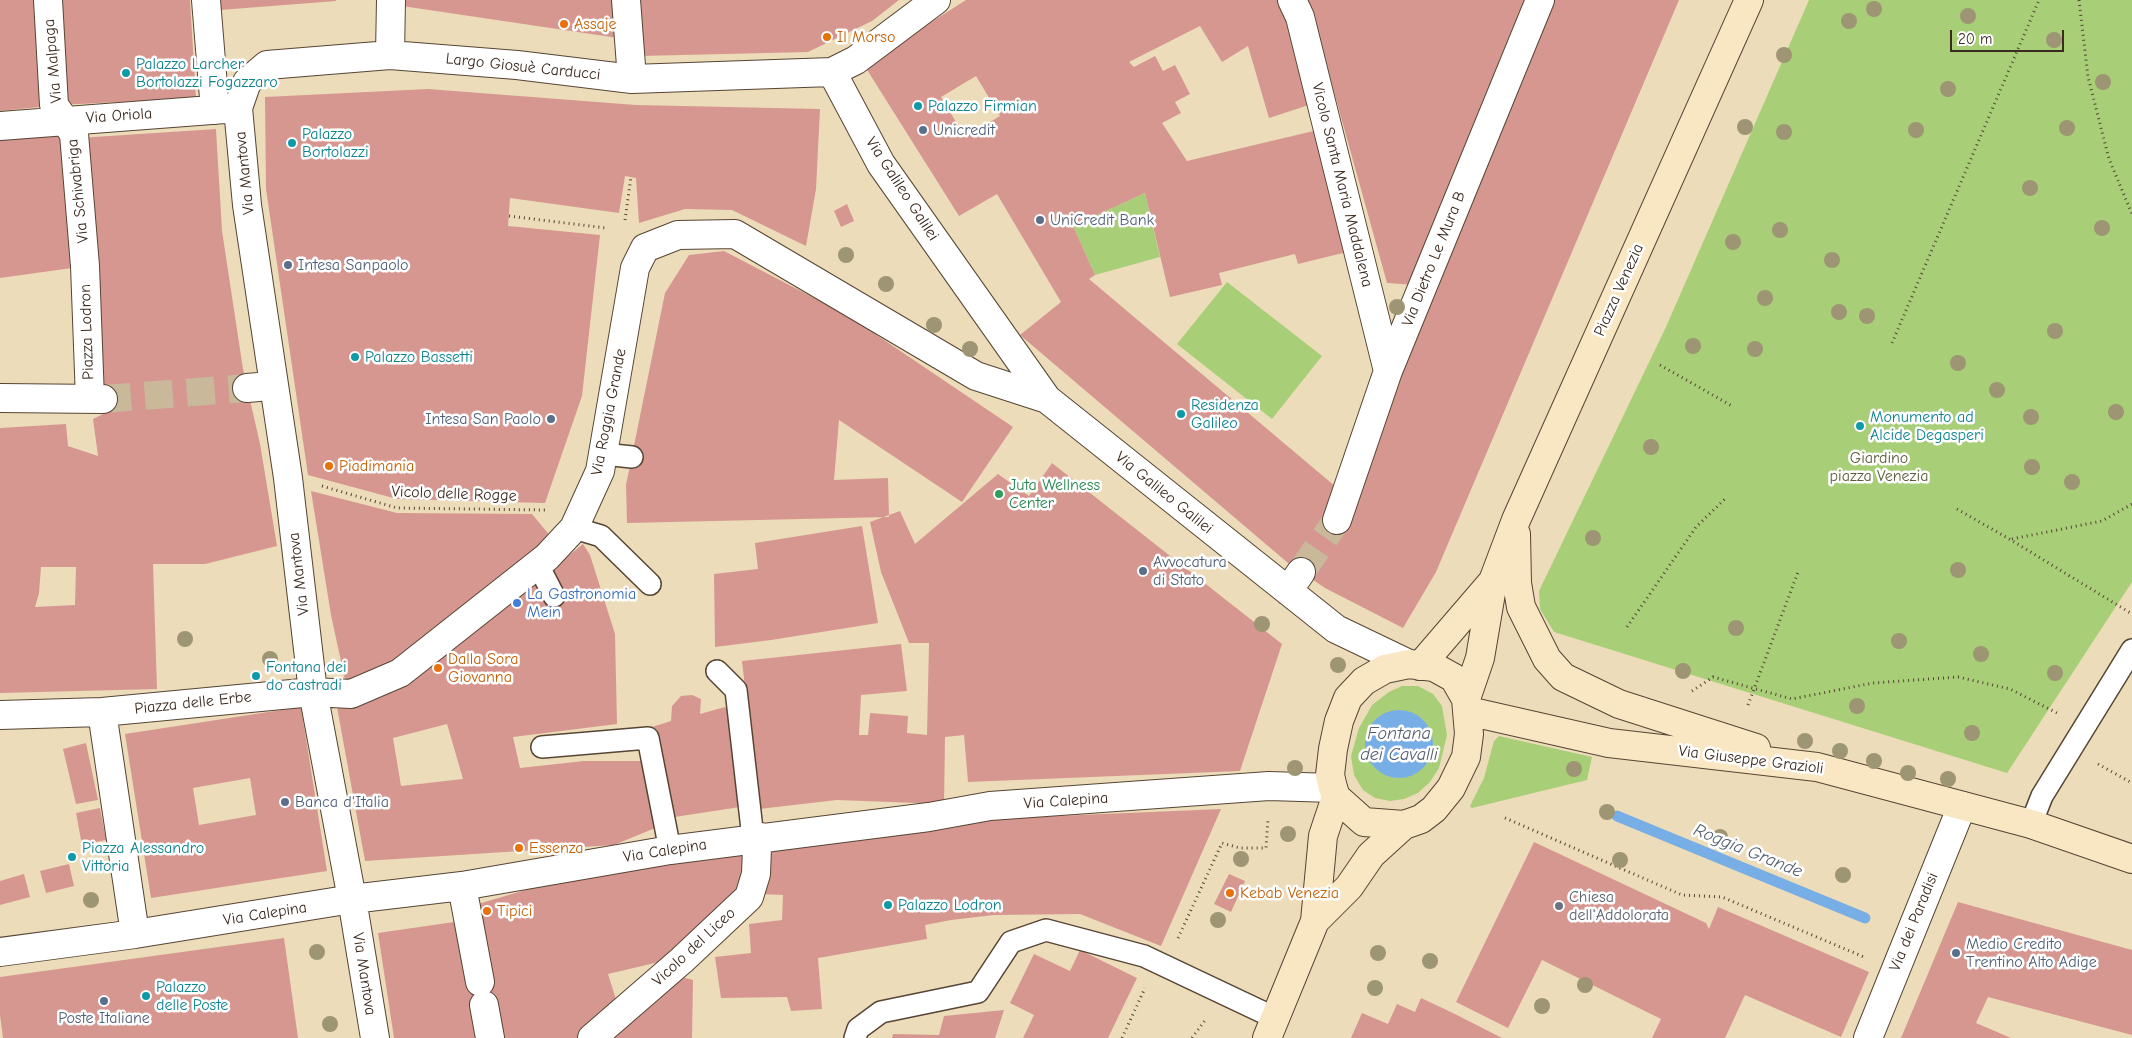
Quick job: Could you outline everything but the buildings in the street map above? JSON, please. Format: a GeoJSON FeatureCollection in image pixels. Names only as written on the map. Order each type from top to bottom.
{"type":"FeatureCollection","features":[{"type":"Feature","properties":{"kind":"main road","name":"Piazza Venezia"},"geometry":{"type":"LineString","coordinates":[[1467,705],[1480,658],[1493,581],[1516,520],[1749,0]]}},
{"type":"Feature","properties":{"kind":"main road"},"geometry":{"type":"LineString","coordinates":[[1516,520],[1517,583],[1521,607],[1547,659],[1564,677],[1619,704],[1817,767]]}},
{"type":"Feature","properties":{"kind":"main road","name":"Piazza Venezia"},"geometry":{"type":"LineString","coordinates":[[1414,665],[1493,581]]}},
{"type":"Feature","properties":{"kind":"main road"},"geometry":{"type":"LineString","coordinates":[[1315,921],[1349,887],[1371,855],[1404,825],[1421,819],[1434,809],[1451,788],[1466,757],[1469,734],[1467,705],[1454,678],[1434,667],[1414,665],[1385,669],[1364,681],[1348,698],[1339,721],[1333,749],[1330,775],[1335,792],[1364,822],[1404,825]]}},
{"type":"Feature","properties":{"kind":"main road","name":"Via Giuseppe Grazioli"},"geometry":{"type":"LineString","coordinates":[[1467,705],[1609,743],[1817,767],[2031,824],[2132,859]]}},
{"type":"Feature","properties":{"kind":"main road"},"geometry":{"type":"LineString","coordinates":[[1271,1028],[1315,921],[1322,836],[1335,792]]}},
{"type":"Feature","properties":{"kind":"street","name":"Via Malpaga"},"geometry":{"type":"LineString","coordinates":[[48,0],[54,105],[64,119]]}},
{"type":"Feature","properties":{"kind":"street","name":"Via Mantova"},"geometry":{"type":"LineString","coordinates":[[206,0],[247,204],[288,478],[313,692],[352,899],[375,1038]]}},
{"type":"Feature","properties":{"kind":"street"},"geometry":{"type":"LineString","coordinates":[[390,55],[391,0]]}},
{"type":"Feature","properties":{"kind":"street"},"geometry":{"type":"LineString","coordinates":[[626,0],[632,79]]}},
{"type":"Feature","properties":{"kind":"street"},"geometry":{"type":"LineString","coordinates":[[832,72],[856,60],[936,0]]}},
{"type":"Feature","properties":{"kind":"street","name":"Vicolo Santa Maria Maddalena"},"geometry":{"type":"LineString","coordinates":[[1292,0],[1300,17],[1388,371]]}},
{"type":"Feature","properties":{"kind":"street","name":"Via Dietro Le Mura B"},"geometry":{"type":"LineString","coordinates":[[1337,520],[1388,371],[1540,0]]}},
{"type":"Feature","properties":{"kind":"street","name":"Largo Giosuè Carducci"},"geometry":{"type":"LineString","coordinates":[[227,109],[247,82],[267,65],[390,55],[517,65],[632,79],[832,72]]}},
{"type":"Feature","properties":{"kind":"street","name":"Via Galileo Galilei"},"geometry":{"type":"LineString","coordinates":[[832,72],[881,164],[1047,399],[1294,582],[1336,629],[1414,665]]}},
{"type":"Feature","properties":{"kind":"street","name":"Via Oriola"},"geometry":{"type":"LineString","coordinates":[[0,126],[64,119],[227,109]]}},
{"type":"Feature","properties":{"kind":"street","name":"Via Schivabriga"},"geometry":{"type":"LineString","coordinates":[[64,119],[74,134],[85,266]]}},
{"type":"Feature","properties":{"kind":"street","name":"Via Galileo Galilei"},"geometry":{"type":"LineString","coordinates":[[735,234],[976,376],[1047,399]]}},
{"type":"Feature","properties":{"kind":"street","name":"Via Roggia Grande"},"geometry":{"type":"LineString","coordinates":[[313,692],[351,694],[400,674],[538,565],[574,528],[600,471],[635,268],[645,248],[678,235],[735,234]]}},
{"type":"Feature","properties":{"kind":"street","name":"Piazza Lodron"},"geometry":{"type":"LineString","coordinates":[[0,398],[96,399],[85,266]]}},
{"type":"Feature","properties":{"kind":"street","name":"Piazza delle Erbe"},"geometry":{"type":"LineString","coordinates":[[102,712],[313,692]]}},
{"type":"Feature","properties":{"kind":"street"},"geometry":{"type":"LineString","coordinates":[[0,715],[102,712],[135,934]]}},
{"type":"Feature","properties":{"kind":"street","name":"Via Calepina"},"geometry":{"type":"LineString","coordinates":[[0,952],[135,934],[352,899],[462,886],[757,837],[929,817],[990,806],[1269,786],[1335,792]]}},
{"type":"Feature","properties":{"kind":"street","name":"Via dei Paradisi"},"geometry":{"type":"LineString","coordinates":[[1868,1038],[1962,806]]}},
{"type":"Feature","properties":{"kind":"street","name":"Vicolo del Liceo"},"geometry":{"type":"LineString","coordinates":[[592,1038],[682,960],[749,897],[756,874],[757,837]]}},
{"type":"Feature","properties":{"kind":"street"},"geometry":{"type":"LineString","coordinates":[[462,886],[490,1038]]}},
{"type":"Feature","properties":{"kind":"lane"},"geometry":{"type":"LineString","coordinates":[[603,454],[632,457]]}},
{"type":"Feature","properties":{"kind":"lane"},"geometry":{"type":"LineString","coordinates":[[574,528],[601,536],[650,584]]}},
{"type":"Feature","properties":{"kind":"lane"},"geometry":{"type":"LineString","coordinates":[[538,565],[554,596]]}},
{"type":"Feature","properties":{"kind":"lane"},"geometry":{"type":"LineString","coordinates":[[2031,824],[2042,796],[2132,650]]}},
{"type":"Feature","properties":{"kind":"lane"},"geometry":{"type":"LineString","coordinates":[[717,671],[736,690],[757,837]]}},
{"type":"Feature","properties":{"kind":"lane"},"geometry":{"type":"LineString","coordinates":[[542,747],[648,738],[670,850]]}},
{"type":"Feature","properties":{"kind":"lane"},"geometry":{"type":"LineString","coordinates":[[855,1038],[858,1029],[881,1012],[978,992],[1011,942],[1046,930],[1144,956],[1165,966],[1271,1028]]}},
{"type":"Feature","properties":{"kind":"path"},"geometry":{"type":"LineString","coordinates":[[1892,343],[2039,0]]}},
{"type":"Feature","properties":{"kind":"path"},"geometry":{"type":"LineString","coordinates":[[2079,0],[2088,77],[2109,159],[2132,214]]}},
{"type":"Feature","properties":{"kind":"path"},"geometry":{"type":"LineString","coordinates":[[625,222],[631,177]]}},
{"type":"Feature","properties":{"kind":"path"},"geometry":{"type":"LineString","coordinates":[[509,216],[606,228]]}},
{"type":"Feature","properties":{"kind":"path"},"geometry":{"type":"LineString","coordinates":[[1660,365],[1732,406]]}},
{"type":"Feature","properties":{"kind":"path","name":"Vicolo delle Rogge"},"geometry":{"type":"LineString","coordinates":[[321,486],[397,508],[542,509],[574,528]]}},
{"type":"Feature","properties":{"kind":"path"},"geometry":{"type":"LineString","coordinates":[[1627,628],[1696,527],[1727,498]]}},
{"type":"Feature","properties":{"kind":"path"},"geometry":{"type":"LineString","coordinates":[[2011,540],[2102,521],[2132,504]]}},
{"type":"Feature","properties":{"kind":"path"},"geometry":{"type":"LineString","coordinates":[[1957,509],[2132,614]]}},
{"type":"Feature","properties":{"kind":"path"},"geometry":{"type":"LineString","coordinates":[[1748,705],[1798,572]]}},
{"type":"Feature","properties":{"kind":"path"},"geometry":{"type":"LineString","coordinates":[[1692,691],[1712,677],[1792,699],[1873,683],[1958,678],[2010,689],[2084,727]]}},
{"type":"Feature","properties":{"kind":"path"},"geometry":{"type":"LineString","coordinates":[[2071,748],[2132,783]]}},
{"type":"Feature","properties":{"kind":"path"},"geometry":{"type":"LineString","coordinates":[[1122,1038],[1147,984],[1165,966],[1222,843],[1240,848],[1266,848],[1269,811]]}},
{"type":"Feature","properties":{"kind":"path"},"geometry":{"type":"LineString","coordinates":[[1505,818],[1682,894],[1722,897],[1870,960]]}},
{"type":"Feature","properties":{"kind":"path"},"geometry":{"type":"LineString","coordinates":[[1192,1038],[1200,1029],[1209,1012]]}},
{"type":"Feature","properties":{"kind":"green space","name":"Giardino piazza Venezia"},"geometry":{"type":"Polygon","coordinates":[[[1809,0],[2132,0],[2132,582],[2007,773],[1554,632],[1540,609],[1539,591],[1666,327],[1809,0]]]}},
{"type":"Feature","properties":{"kind":"green space"},"geometry":{"type":"Polygon","coordinates":[[[1145,193],[1160,257],[1095,275],[1073,226],[1145,193]]]}},
{"type":"Feature","properties":{"kind":"green space"},"geometry":{"type":"Polygon","coordinates":[[[1227,282],[1322,356],[1272,419],[1177,344],[1227,282]]]}},
{"type":"Feature","properties":{"kind":"green space"},"geometry":{"type":"Polygon","coordinates":[[[1402,686],[1418,686],[1433,694],[1442,706],[1447,735],[1439,768],[1430,782],[1418,793],[1404,799],[1390,801],[1375,798],[1363,790],[1354,775],[1351,756],[1359,728],[1372,705],[1389,692],[1402,686]],[[1401,710],[1379,716],[1385,775],[1396,778],[1407,777],[1401,710]]]}},
{"type":"Feature","properties":{"kind":"green space"},"geometry":{"type":"Polygon","coordinates":[[[1499,736],[1592,757],[1587,780],[1472,808],[1470,806],[1484,778],[1494,741],[1499,736]]]}},
{"type":"Feature","properties":{"kind":"water","name":"Fontana dei Cavalli"},"geometry":{"type":"Polygon","coordinates":[[[1399,710],[1412,713],[1423,720],[1430,731],[1433,744],[1430,757],[1423,768],[1412,775],[1399,778],[1386,775],[1375,768],[1368,757],[1365,744],[1368,731],[1375,720],[1386,713],[1399,710]]]}},
{"type":"Feature","properties":{"kind":"waterway","name":"Roggia Grande"},"geometry":{"type":"LineString","coordinates":[[1617,816],[1865,918]]}},
{"type":"Feature","properties":{"kind":"tunnel"},"geometry":{"type":"LineString","coordinates":[[103,399],[247,388]]}},
{"type":"Feature","properties":{"kind":"tunnel"},"geometry":{"type":"LineString","coordinates":[[1301,572],[1337,520]]}},
{"type":"Feature","properties":{"kind":"place","name":"Assaje"},"geometry":{"type":"Point","coordinates":[564,24]}},
{"type":"Feature","properties":{"kind":"place","name":"Il Morso"},"geometry":{"type":"Point","coordinates":[827,37]}},
{"type":"Feature","properties":{"kind":"place","name":"Palazzo Larcher Bortolazzi Fogazzaro"},"geometry":{"type":"Point","coordinates":[126,73]}},
{"type":"Feature","properties":{"kind":"place","name":"Palazzo Firmian"},"geometry":{"type":"Point","coordinates":[918,106]}},
{"type":"Feature","properties":{"kind":"place","name":"Unicredit"},"geometry":{"type":"Point","coordinates":[923,130]}},
{"type":"Feature","properties":{"kind":"place","name":"Palazzo Bortolazzi"},"geometry":{"type":"Point","coordinates":[292,143]}},
{"type":"Feature","properties":{"kind":"place","name":"UniCredit Bank"},"geometry":{"type":"Point","coordinates":[1040,220]}},
{"type":"Feature","properties":{"kind":"place","name":"Intesa Sanpaolo"},"geometry":{"type":"Point","coordinates":[288,265]}},
{"type":"Feature","properties":{"kind":"place","name":"Palazzo Bassetti"},"geometry":{"type":"Point","coordinates":[355,357]}},
{"type":"Feature","properties":{"kind":"place","name":"Residenza Galileo"},"geometry":{"type":"Point","coordinates":[1181,414]}},
{"type":"Feature","properties":{"kind":"place","name":"Intesa San Paolo"},"geometry":{"type":"Point","coordinates":[551,419]}},
{"type":"Feature","properties":{"kind":"place","name":"Monumento ad Alcide Degasperi"},"geometry":{"type":"Point","coordinates":[1860,426]}},
{"type":"Feature","properties":{"kind":"place","name":"Piadimania"},"geometry":{"type":"Point","coordinates":[329,466]}},
{"type":"Feature","properties":{"kind":"place","name":"Juta Wellness Center"},"geometry":{"type":"Point","coordinates":[999,494]}},
{"type":"Feature","properties":{"kind":"place","name":"Avvocatura di Stato"},"geometry":{"type":"Point","coordinates":[1143,571]}},
{"type":"Feature","properties":{"kind":"place","name":"La Gastronomia Mein"},"geometry":{"type":"Point","coordinates":[517,603]}},
{"type":"Feature","properties":{"kind":"place","name":"Dalla Sora Giovanna"},"geometry":{"type":"Point","coordinates":[438,668]}},
{"type":"Feature","properties":{"kind":"place","name":"Fontana dei do castradi"},"geometry":{"type":"Point","coordinates":[256,676]}},
{"type":"Feature","properties":{"kind":"place","name":"Banca d'Italia"},"geometry":{"type":"Point","coordinates":[285,802]}},
{"type":"Feature","properties":{"kind":"place","name":"Essenza"},"geometry":{"type":"Point","coordinates":[519,848]}},
{"type":"Feature","properties":{"kind":"place","name":"Piazza Alessandro Vittoria"},"geometry":{"type":"Point","coordinates":[72,857]}},
{"type":"Feature","properties":{"kind":"place","name":"Kebab Venezia"},"geometry":{"type":"Point","coordinates":[1230,893]}},
{"type":"Feature","properties":{"kind":"place","name":"Palazzo Lodron"},"geometry":{"type":"Point","coordinates":[888,905]}},
{"type":"Feature","properties":{"kind":"place","name":"Chiesa dell'Addolorata"},"geometry":{"type":"Point","coordinates":[1559,906]}},
{"type":"Feature","properties":{"kind":"place","name":"Tipici"},"geometry":{"type":"Point","coordinates":[487,911]}},
{"type":"Feature","properties":{"kind":"place","name":"Medio Credito Trentino Alto Adige"},"geometry":{"type":"Point","coordinates":[1956,953]}},
{"type":"Feature","properties":{"kind":"place","name":"Palazzo delle Poste"},"geometry":{"type":"Point","coordinates":[146,996]}},
{"type":"Feature","properties":{"kind":"place","name":"Poste Italiane"},"geometry":{"type":"Point","coordinates":[104,1001]}}]}
